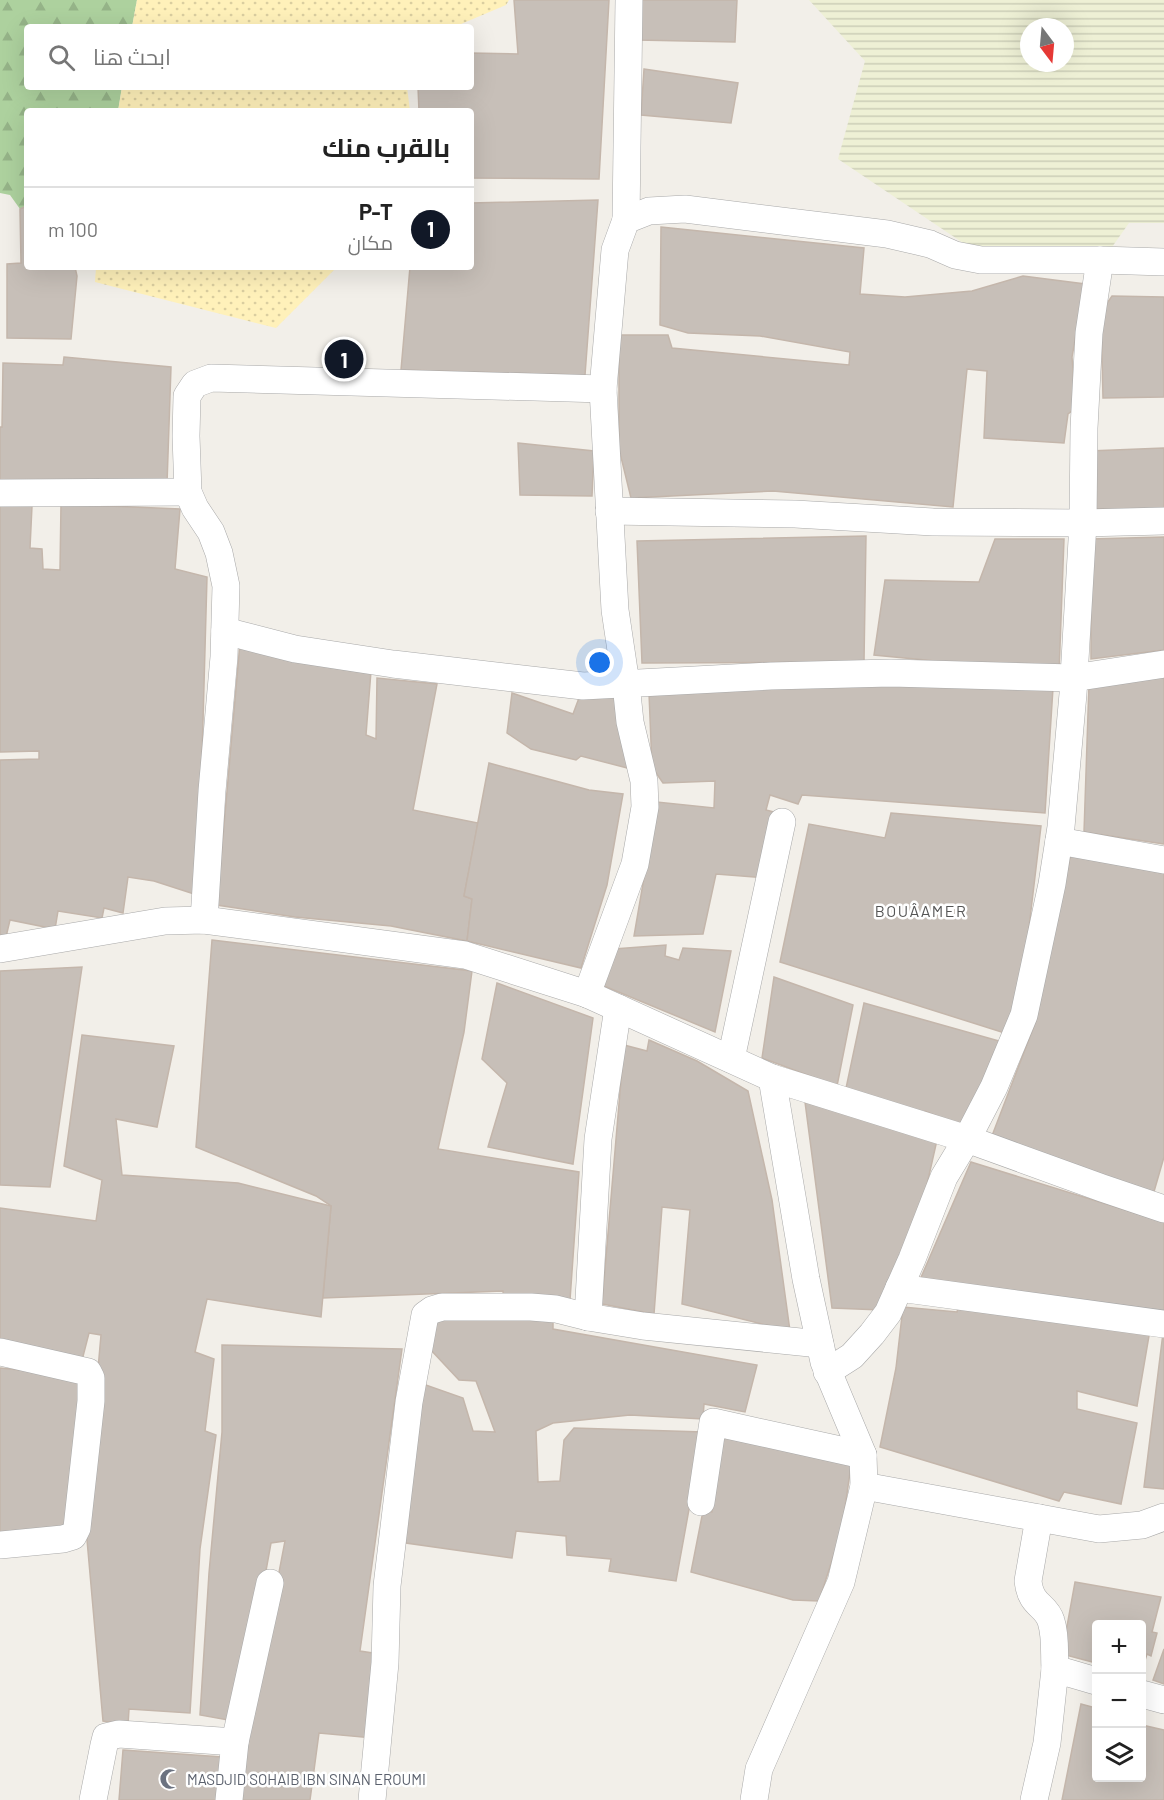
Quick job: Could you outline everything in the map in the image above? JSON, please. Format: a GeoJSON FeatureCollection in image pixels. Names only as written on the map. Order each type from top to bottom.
{"type":"FeatureCollection","features":[{"type":"Feature","properties":{"kind":"street"},"geometry":{"type":"LineString","coordinates":[[587,994],[635,864],[645,807],[644,781],[630,722],[615,610],[603,389],[615,250],[626,220],[629,0]]}},
{"type":"Feature","properties":{"kind":"street"},"geometry":{"type":"LineString","coordinates":[[626,220],[649,211],[685,209],[887,234],[930,244],[955,255],[981,260],[1164,262]]}},
{"type":"Feature","properties":{"kind":"street"},"geometry":{"type":"LineString","coordinates":[[827,1372],[852,1356],[888,1313],[944,1177],[967,1140],[994,1087],[1024,1016],[1059,841],[1083,523],[1084,428],[1089,333],[1100,260]]}},
{"type":"Feature","properties":{"kind":"street"},"geometry":{"type":"LineString","coordinates":[[204,920],[225,631],[226,586],[219,553],[211,532],[195,508],[188,492],[187,396],[195,384],[211,378],[603,389]]}},
{"type":"Feature","properties":{"kind":"street"},"geometry":{"type":"LineString","coordinates":[[0,493],[188,492]]}},
{"type":"Feature","properties":{"kind":"street"},"geometry":{"type":"LineString","coordinates":[[609,511],[795,514],[933,522],[1164,521]]}},
{"type":"Feature","properties":{"kind":"street"},"geometry":{"type":"LineString","coordinates":[[225,631],[295,649],[393,664],[584,686],[771,676],[891,674],[1073,678],[1164,664]]}},
{"type":"Feature","properties":{"kind":"street"},"geometry":{"type":"LineString","coordinates":[[731,1059],[782,822]]}},
{"type":"Feature","properties":{"kind":"street"},"geometry":{"type":"LineString","coordinates":[[1059,841],[1164,860]]}},
{"type":"Feature","properties":{"kind":"street"},"geometry":{"type":"LineString","coordinates":[[0,949],[165,921],[204,920],[465,956],[587,994],[772,1078],[967,1140],[1164,1209]]}},
{"type":"Feature","properties":{"kind":"street"},"geometry":{"type":"LineString","coordinates":[[588,1317],[598,1139],[618,1008]]}},
{"type":"Feature","properties":{"kind":"street"},"geometry":{"type":"LineString","coordinates":[[754,1800],[759,1769],[841,1582],[864,1486],[863,1455],[827,1372],[820,1344],[806,1279],[772,1078]]}},
{"type":"Feature","properties":{"kind":"street"},"geometry":{"type":"LineString","coordinates":[[899,1288],[1164,1324]]}},
{"type":"Feature","properties":{"kind":"street"},"geometry":{"type":"LineString","coordinates":[[372,1800],[385,1663],[387,1586],[409,1402],[425,1315],[442,1307],[531,1307],[556,1309],[643,1326],[820,1344]]}},
{"type":"Feature","properties":{"kind":"street"},"geometry":{"type":"LineString","coordinates":[[0,1352],[88,1372],[91,1378],[91,1401],[77,1528],[73,1536],[0,1545]]}},
{"type":"Feature","properties":{"kind":"street"},"geometry":{"type":"LineString","coordinates":[[700,1502],[713,1422],[863,1455]]}},
{"type":"Feature","properties":{"kind":"street"},"geometry":{"type":"LineString","coordinates":[[864,1486],[1099,1529],[1142,1525],[1164,1517]]}},
{"type":"Feature","properties":{"kind":"street"},"geometry":{"type":"LineString","coordinates":[[1034,1800],[1047,1743],[1055,1669],[1051,1619],[1033,1600],[1029,1590],[1039,1518]]}},
{"type":"Feature","properties":{"kind":"street"},"geometry":{"type":"LineString","coordinates":[[229,1800],[235,1742],[270,1583]]}},
{"type":"Feature","properties":{"kind":"street"},"geometry":{"type":"LineString","coordinates":[[1055,1669],[1092,1680]]}},
{"type":"Feature","properties":{"kind":"street"},"geometry":{"type":"LineString","coordinates":[[1146,1695],[1164,1700]]}},
{"type":"Feature","properties":{"kind":"street"},"geometry":{"type":"LineString","coordinates":[[93,1800],[106,1737],[119,1734],[235,1742]]}},
{"type":"Feature","properties":{"kind":"green space"},"geometry":{"type":"Polygon","coordinates":[[[0,0],[137,0],[133,24],[24,24],[24,90],[122,90],[118,108],[24,108],[24,207],[20,209],[10,195],[0,193],[0,0]]]}},
{"type":"Feature","properties":{"kind":"green space"},"geometry":{"type":"Polygon","coordinates":[[[809,0],[1164,0],[1164,223],[1129,223],[1105,257],[981,255],[838,159],[865,61],[809,0]]]}},
{"type":"Feature","properties":{"kind":"sand"},"geometry":{"type":"Polygon","coordinates":[[[137,0],[509,0],[506,5],[461,24],[133,24],[137,0]]]}},
{"type":"Feature","properties":{"kind":"sand"},"geometry":{"type":"Polygon","coordinates":[[[122,90],[407,90],[410,108],[118,108],[122,90]]]}},
{"type":"Feature","properties":{"kind":"sand"},"geometry":{"type":"Polygon","coordinates":[[[96,270],[334,270],[276,328],[95,282],[96,270]]]}},
{"type":"Feature","properties":{"kind":"building"},"geometry":{"type":"Polygon","coordinates":[[[514,0],[609,0],[599,179],[474,178],[474,108],[419,108],[418,90],[474,90],[474,53],[518,54],[514,0]]]}},
{"type":"Feature","properties":{"kind":"building"},"geometry":{"type":"Polygon","coordinates":[[[639,0],[737,0],[735,42],[637,40],[639,0]]]}},
{"type":"Feature","properties":{"kind":"building"},"geometry":{"type":"Polygon","coordinates":[[[644,69],[738,83],[731,123],[641,115],[644,69]]]}},
{"type":"Feature","properties":{"kind":"building"},"geometry":{"type":"Polygon","coordinates":[[[598,200],[585,375],[401,370],[410,270],[474,270],[474,203],[598,200]]]}},
{"type":"Feature","properties":{"kind":"building"},"geometry":{"type":"Polygon","coordinates":[[[24,207],[24,270],[76,270],[71,339],[7,338],[7,264],[21,263],[20,209],[24,207]]]}},
{"type":"Feature","properties":{"kind":"building"},"geometry":{"type":"Polygon","coordinates":[[[661,227],[864,248],[860,294],[905,297],[972,291],[1023,276],[1085,284],[1072,357],[1076,408],[1068,414],[1064,443],[984,438],[987,371],[967,369],[953,507],[773,491],[631,498],[619,449],[619,335],[668,335],[672,348],[849,365],[850,352],[760,336],[688,333],[660,325],[661,227]]]}},
{"type":"Feature","properties":{"kind":"building"},"geometry":{"type":"Polygon","coordinates":[[[1112,296],[1164,297],[1164,397],[1103,398],[1101,312],[1112,296]]]}},
{"type":"Feature","properties":{"kind":"building"},"geometry":{"type":"Polygon","coordinates":[[[335,353],[354,353],[353,365],[335,364],[335,353]]]}},
{"type":"Feature","properties":{"kind":"building"},"geometry":{"type":"Polygon","coordinates":[[[64,357],[171,367],[167,484],[0,485],[3,363],[63,365],[64,357]]]}},
{"type":"Feature","properties":{"kind":"building"},"geometry":{"type":"Polygon","coordinates":[[[518,443],[594,451],[592,496],[520,495],[518,443]]]}},
{"type":"Feature","properties":{"kind":"building"},"geometry":{"type":"Polygon","coordinates":[[[1164,448],[1164,509],[1087,509],[1089,451],[1164,448]]]}},
{"type":"Feature","properties":{"kind":"building"},"geometry":{"type":"Polygon","coordinates":[[[61,504],[180,509],[175,569],[207,577],[202,757],[194,894],[154,881],[128,877],[123,913],[104,908],[102,918],[58,911],[55,929],[10,920],[5,941],[0,940],[0,760],[39,759],[39,751],[0,752],[0,506],[32,506],[30,548],[42,549],[43,569],[60,570],[61,504]]]}},
{"type":"Feature","properties":{"kind":"building"},"geometry":{"type":"Polygon","coordinates":[[[866,536],[864,662],[642,663],[637,541],[866,536]]]}},
{"type":"Feature","properties":{"kind":"building"},"geometry":{"type":"Polygon","coordinates":[[[1164,537],[1164,650],[1091,659],[1091,539],[1164,537]]]}},
{"type":"Feature","properties":{"kind":"building"},"geometry":{"type":"Polygon","coordinates":[[[995,539],[1064,539],[1059,673],[874,655],[885,580],[979,582],[995,539]]]}},
{"type":"Feature","properties":{"kind":"building"},"geometry":{"type":"Polygon","coordinates":[[[240,643],[371,671],[366,735],[376,739],[377,678],[437,684],[413,810],[478,823],[464,896],[472,899],[467,941],[391,926],[295,917],[217,905],[240,643]]]}},
{"type":"Feature","properties":{"kind":"building"},"geometry":{"type":"Polygon","coordinates":[[[1164,674],[1164,844],[1084,832],[1089,684],[1164,674]]]}},
{"type":"Feature","properties":{"kind":"building"},"geometry":{"type":"Polygon","coordinates":[[[835,681],[1053,688],[1045,813],[802,795],[798,804],[770,795],[766,810],[778,813],[766,878],[716,874],[703,934],[634,936],[657,802],[714,808],[715,781],[663,783],[652,767],[649,693],[835,681]]]}},
{"type":"Feature","properties":{"kind":"building"},"geometry":{"type":"Polygon","coordinates":[[[512,693],[573,714],[579,698],[619,697],[631,769],[581,756],[576,760],[531,749],[507,733],[512,693]]]}},
{"type":"Feature","properties":{"kind":"building"},"geometry":{"type":"Polygon","coordinates":[[[489,763],[589,790],[623,794],[607,885],[581,968],[467,941],[472,899],[464,896],[489,763]]]}},
{"type":"Feature","properties":{"kind":"building"},"geometry":{"type":"Polygon","coordinates":[[[891,813],[1041,826],[1024,969],[1008,1034],[780,962],[809,824],[885,838],[891,813]]]}},
{"type":"Feature","properties":{"kind":"building"},"geometry":{"type":"Polygon","coordinates":[[[1071,853],[1164,870],[1164,1157],[1153,1195],[990,1141],[1036,1021],[1071,853]]]}},
{"type":"Feature","properties":{"kind":"building"},"geometry":{"type":"Polygon","coordinates":[[[212,940],[472,971],[464,1032],[438,1149],[579,1172],[570,1300],[504,1303],[503,1291],[323,1298],[331,1206],[316,1196],[196,1147],[212,940]]]}},
{"type":"Feature","properties":{"kind":"building"},"geometry":{"type":"Polygon","coordinates":[[[666,945],[665,956],[679,960],[683,948],[731,951],[715,1032],[604,986],[614,949],[666,945]]]}},
{"type":"Feature","properties":{"kind":"building"},"geometry":{"type":"Polygon","coordinates":[[[82,967],[50,1187],[0,1185],[0,971],[82,967]]]}},
{"type":"Feature","properties":{"kind":"building"},"geometry":{"type":"Polygon","coordinates":[[[774,977],[853,1005],[837,1086],[762,1058],[774,977]]]}},
{"type":"Feature","properties":{"kind":"building"},"geometry":{"type":"Polygon","coordinates":[[[497,983],[593,1018],[573,1164],[488,1147],[507,1083],[482,1059],[497,983]]]}},
{"type":"Feature","properties":{"kind":"building"},"geometry":{"type":"Polygon","coordinates":[[[864,1003],[999,1041],[964,1127],[925,1111],[923,1123],[845,1093],[864,1003]]]}},
{"type":"Feature","properties":{"kind":"building"},"geometry":{"type":"Polygon","coordinates":[[[82,1035],[174,1046],[157,1127],[116,1119],[122,1175],[238,1183],[331,1206],[321,1317],[207,1299],[195,1352],[214,1359],[205,1431],[216,1435],[200,1549],[190,1713],[129,1709],[128,1725],[103,1721],[85,1517],[101,1335],[89,1333],[81,1364],[0,1344],[0,1208],[96,1221],[102,1180],[64,1166],[82,1035]]]}},
{"type":"Feature","properties":{"kind":"building"},"geometry":{"type":"Polygon","coordinates":[[[649,1040],[697,1061],[748,1091],[772,1200],[790,1331],[682,1304],[690,1210],[662,1207],[654,1314],[602,1304],[624,1045],[647,1051],[649,1040]]]}},
{"type":"Feature","properties":{"kind":"building"},"geometry":{"type":"Polygon","coordinates":[[[805,1102],[937,1140],[923,1202],[881,1310],[832,1308],[805,1102]]]}},
{"type":"Feature","properties":{"kind":"building"},"geometry":{"type":"Polygon","coordinates":[[[971,1162],[1164,1222],[1164,1318],[919,1282],[971,1162]]]}},
{"type":"Feature","properties":{"kind":"building"},"geometry":{"type":"Polygon","coordinates":[[[959,1304],[1150,1330],[1137,1406],[1077,1391],[1077,1409],[1137,1423],[1121,1504],[1064,1492],[1059,1501],[880,1447],[896,1368],[903,1307],[957,1312],[959,1304]]]}},
{"type":"Feature","properties":{"kind":"building"},"geometry":{"type":"Polygon","coordinates":[[[553,1313],[553,1329],[757,1365],[745,1412],[704,1404],[703,1419],[630,1415],[553,1423],[536,1431],[538,1482],[560,1481],[564,1440],[574,1428],[703,1432],[676,1581],[609,1571],[611,1559],[567,1555],[566,1536],[516,1531],[512,1558],[399,1542],[423,1384],[463,1398],[473,1431],[495,1432],[476,1381],[459,1380],[429,1348],[431,1320],[553,1313]]]}},
{"type":"Feature","properties":{"kind":"building"},"geometry":{"type":"Polygon","coordinates":[[[1164,1333],[1164,1489],[1144,1487],[1164,1333]]]}},
{"type":"Feature","properties":{"kind":"building"},"geometry":{"type":"Polygon","coordinates":[[[222,1345],[402,1349],[360,1651],[379,1654],[373,1738],[319,1733],[310,1800],[240,1800],[244,1756],[285,1541],[271,1543],[244,1692],[228,1720],[200,1715],[209,1573],[222,1432],[222,1345]]]}},
{"type":"Feature","properties":{"kind":"building"},"geometry":{"type":"Polygon","coordinates":[[[0,1368],[82,1376],[71,1535],[0,1539],[0,1368]]]}},
{"type":"Feature","properties":{"kind":"building"},"geometry":{"type":"Polygon","coordinates":[[[722,1437],[852,1458],[842,1529],[819,1601],[793,1600],[691,1572],[703,1511],[712,1512],[722,1437]]]}},
{"type":"Feature","properties":{"kind":"building"},"geometry":{"type":"Polygon","coordinates":[[[1075,1582],[1161,1597],[1152,1632],[1157,1633],[1151,1656],[1147,1654],[1146,1657],[1146,1620],[1092,1620],[1092,1662],[1062,1654],[1075,1582]]]}},
{"type":"Feature","properties":{"kind":"building"},"geometry":{"type":"Polygon","coordinates":[[[1164,1649],[1164,1684],[1153,1680],[1164,1649]]]}},
{"type":"Feature","properties":{"kind":"building"},"geometry":{"type":"Polygon","coordinates":[[[1081,1704],[1092,1707],[1092,1782],[1146,1782],[1146,1726],[1164,1730],[1164,1800],[1062,1800],[1081,1704]]]}},
{"type":"Feature","properties":{"kind":"building","name":"MASDJID SOHAIB IBN SINAN EROUMI"},"geometry":{"type":"Polygon","coordinates":[[[123,1750],[222,1757],[216,1800],[119,1800],[123,1750]]]}},
{"type":"Feature","properties":{"kind":"place","name":"P-T"},"geometry":{"type":"Point","coordinates":[344,359]}},
{"type":"Feature","properties":{"kind":"place","name":"MASDJID SOHAIB IBN SINAN EROUMI"},"geometry":{"type":"Point","coordinates":[170,1779]}},
{"type":"Feature","properties":{"kind":"district","name":"BOUÂAMER"},"geometry":{"type":"Point","coordinates":[921,910]}}]}
